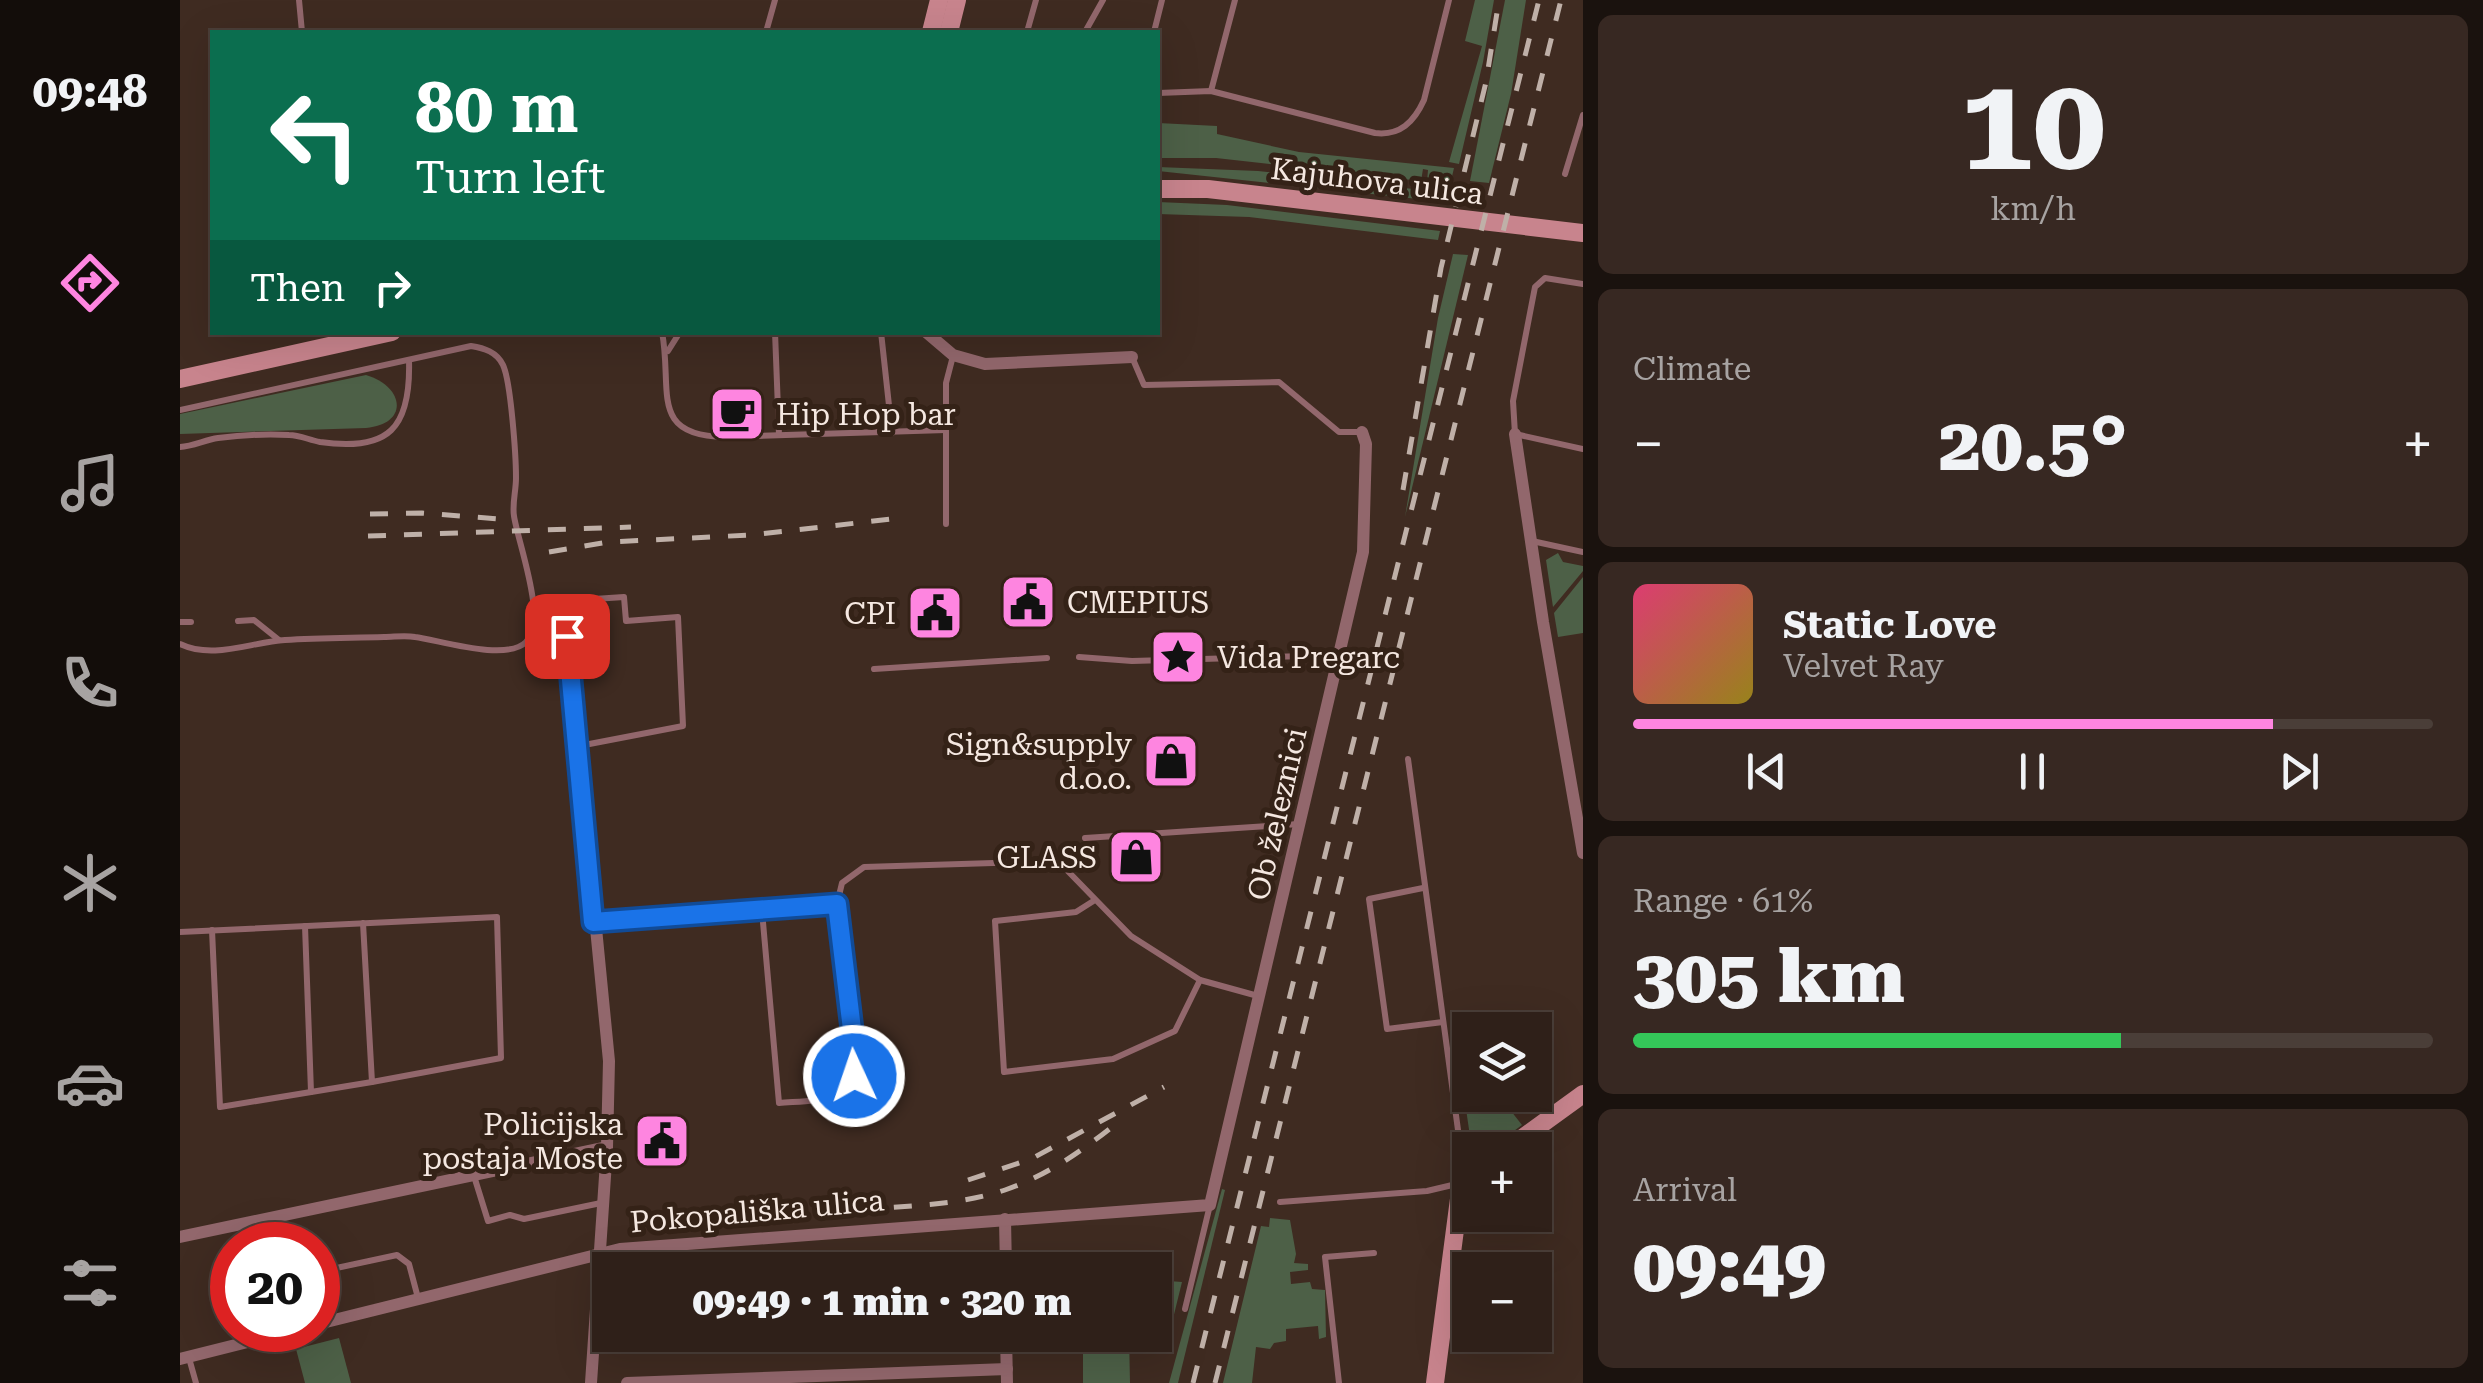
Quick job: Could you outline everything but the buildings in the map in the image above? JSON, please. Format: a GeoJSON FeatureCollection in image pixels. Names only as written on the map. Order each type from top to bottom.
{"type":"FeatureCollection","features":[{"type":"Feature","properties":{"kind":"main road"},"geometry":{"type":"LineString","coordinates":[[932,30],[939,0]]}},
{"type":"Feature","properties":{"kind":"main road"},"geometry":{"type":"LineString","coordinates":[[950,30],[958,0]]}},
{"type":"Feature","properties":{"kind":"main road","name":"Kajuhova ulica"},"geometry":{"type":"LineString","coordinates":[[1160,187],[1583,233]]}},
{"type":"Feature","properties":{"kind":"main road"},"geometry":{"type":"LineString","coordinates":[[180,379],[378,335]]}},
{"type":"Feature","properties":{"kind":"main road"},"geometry":{"type":"LineString","coordinates":[[1531,1132],[1583,1094]]}},
{"type":"Feature","properties":{"kind":"main road"},"geometry":{"type":"LineString","coordinates":[[1435,1383],[1455,1232]]}},
{"type":"Feature","properties":{"kind":"street"},"geometry":{"type":"LineString","coordinates":[[930,335],[953,355],[992,364],[1132,357]]}},
{"type":"Feature","properties":{"kind":"street","name":"Ob železnici"},"geometry":{"type":"LineString","coordinates":[[1210,1205],[1363,552],[1366,444],[1362,432]]}},
{"type":"Feature","properties":{"kind":"street"},"geometry":{"type":"LineString","coordinates":[[1515,434],[1583,853]]}},
{"type":"Feature","properties":{"kind":"street"},"geometry":{"type":"LineString","coordinates":[[564,602],[593,922],[604,985],[610,1061],[599,1252]]}},
{"type":"Feature","properties":{"kind":"street"},"geometry":{"type":"LineString","coordinates":[[180,1237],[607,1147]]}},
{"type":"Feature","properties":{"kind":"street","name":"Pokopališka ulica"},"geometry":{"type":"LineString","coordinates":[[617,1252],[725,1240],[1210,1205]]}},
{"type":"Feature","properties":{"kind":"street"},"geometry":{"type":"LineString","coordinates":[[1005,1219],[1006,1252]]}},
{"type":"Feature","properties":{"kind":"street","name":"Pokopališka ulica"},"geometry":{"type":"LineString","coordinates":[[340,1318],[592,1256]]}},
{"type":"Feature","properties":{"kind":"street"},"geometry":{"type":"LineString","coordinates":[[184,1358],[210,1351]]}},
{"type":"Feature","properties":{"kind":"street"},"geometry":{"type":"LineString","coordinates":[[591,1383],[593,1352]]}},
{"type":"Feature","properties":{"kind":"street"},"geometry":{"type":"LineString","coordinates":[[626,1383],[1007,1376]]}},
{"type":"Feature","properties":{"kind":"lane"},"geometry":{"type":"LineString","coordinates":[[299,0],[302,30]]}},
{"type":"Feature","properties":{"kind":"lane"},"geometry":{"type":"LineString","coordinates":[[766,30],[774,0]]}},
{"type":"Feature","properties":{"kind":"lane"},"geometry":{"type":"LineString","coordinates":[[1028,30],[1036,0]]}},
{"type":"Feature","properties":{"kind":"lane"},"geometry":{"type":"LineString","coordinates":[[1087,30],[1103,0]]}},
{"type":"Feature","properties":{"kind":"lane"},"geometry":{"type":"LineString","coordinates":[[1154,30],[1162,0]]}},
{"type":"Feature","properties":{"kind":"lane"},"geometry":{"type":"LineString","coordinates":[[1211,91],[1235,0]]}},
{"type":"Feature","properties":{"kind":"lane"},"geometry":{"type":"LineString","coordinates":[[1160,93],[1211,91],[1375,134],[1397,132],[1419,112],[1424,100],[1450,0]]}},
{"type":"Feature","properties":{"kind":"lane"},"geometry":{"type":"LineString","coordinates":[[1565,174],[1583,115]]}},
{"type":"Feature","properties":{"kind":"lane"},"geometry":{"type":"LineString","coordinates":[[1583,284],[1544,278],[1535,288],[1513,401],[1515,434],[1583,449]]}},
{"type":"Feature","properties":{"kind":"lane"},"geometry":{"type":"LineString","coordinates":[[663,335],[667,352],[668,410],[681,430],[705,437],[946,430]]}},
{"type":"Feature","properties":{"kind":"lane"},"geometry":{"type":"LineString","coordinates":[[667,352],[678,335]]}},
{"type":"Feature","properties":{"kind":"lane"},"geometry":{"type":"LineString","coordinates":[[774,335],[779,434]]}},
{"type":"Feature","properties":{"kind":"lane"},"geometry":{"type":"LineString","coordinates":[[881,335],[892,433]]}},
{"type":"Feature","properties":{"kind":"lane"},"geometry":{"type":"LineString","coordinates":[[180,410],[472,346],[493,353],[503,364],[515,457],[514,517],[534,612],[530,637],[521,646],[497,649],[466,648],[414,636],[279,640],[240,649],[189,648],[180,644]]}},
{"type":"Feature","properties":{"kind":"lane"},"geometry":{"type":"LineString","coordinates":[[946,524],[946,378],[953,355]]}},
{"type":"Feature","properties":{"kind":"lane"},"geometry":{"type":"LineString","coordinates":[[1132,357],[1144,385],[1279,382],[1339,432],[1362,432]]}},
{"type":"Feature","properties":{"kind":"lane"},"geometry":{"type":"LineString","coordinates":[[180,447],[216,438],[287,435],[320,442],[381,440],[403,414],[409,360]]}},
{"type":"Feature","properties":{"kind":"lane"},"geometry":{"type":"LineString","coordinates":[[1531,541],[1583,552]]}},
{"type":"Feature","properties":{"kind":"lane"},"geometry":{"type":"LineString","coordinates":[[564,602],[624,597],[626,621],[678,617],[683,726],[577,746]]}},
{"type":"Feature","properties":{"kind":"lane"},"geometry":{"type":"LineString","coordinates":[[238,621],[254,620],[279,640]]}},
{"type":"Feature","properties":{"kind":"lane"},"geometry":{"type":"LineString","coordinates":[[180,622],[191,622]]}},
{"type":"Feature","properties":{"kind":"lane"},"geometry":{"type":"LineString","coordinates":[[1079,657],[1132,661],[1340,656]]}},
{"type":"Feature","properties":{"kind":"lane"},"geometry":{"type":"LineString","coordinates":[[874,670],[1047,658]]}},
{"type":"Feature","properties":{"kind":"lane"},"geometry":{"type":"LineString","coordinates":[[1408,760],[1460,1132]]}},
{"type":"Feature","properties":{"kind":"lane"},"geometry":{"type":"LineString","coordinates":[[1085,838],[1300,824]]}},
{"type":"Feature","properties":{"kind":"lane"},"geometry":{"type":"LineString","coordinates":[[762,911],[779,1103],[833,1098],[854,1076],[856,1063],[837,904],[842,882],[864,867],[1058,861],[1131,936],[1200,980],[1260,996]]}},
{"type":"Feature","properties":{"kind":"lane"},"geometry":{"type":"LineString","coordinates":[[1423,888],[1369,898],[1384,1010],[1387,1029],[1443,1022]]}},
{"type":"Feature","properties":{"kind":"lane"},"geometry":{"type":"LineString","coordinates":[[1095,900],[1076,912],[995,920],[1004,1072],[1113,1059],[1175,1030],[1200,980]]}},
{"type":"Feature","properties":{"kind":"lane"},"geometry":{"type":"LineString","coordinates":[[593,922],[837,904]]}},
{"type":"Feature","properties":{"kind":"lane"},"geometry":{"type":"LineString","coordinates":[[180,932],[212,930],[497,918],[502,1058],[220,1107],[212,930]]}},
{"type":"Feature","properties":{"kind":"lane"},"geometry":{"type":"LineString","coordinates":[[364,924],[372,1082]]}},
{"type":"Feature","properties":{"kind":"lane"},"geometry":{"type":"LineString","coordinates":[[306,926],[311,1092]]}},
{"type":"Feature","properties":{"kind":"lane"},"geometry":{"type":"LineString","coordinates":[[474,1175],[488,1220],[510,1216],[524,1219],[603,1202]]}},
{"type":"Feature","properties":{"kind":"lane"},"geometry":{"type":"LineString","coordinates":[[1280,1202],[1427,1191],[1452,1184]]}},
{"type":"Feature","properties":{"kind":"lane"},"geometry":{"type":"LineString","coordinates":[[1184,1309],[1210,1205]]}},
{"type":"Feature","properties":{"kind":"lane"},"geometry":{"type":"LineString","coordinates":[[1339,1383],[1325,1257],[1374,1253]]}},
{"type":"Feature","properties":{"kind":"lane"},"geometry":{"type":"LineString","coordinates":[[340,1267],[400,1256],[409,1264],[418,1299]]}},
{"type":"Feature","properties":{"kind":"lane"},"geometry":{"type":"LineString","coordinates":[[184,1358],[196,1383]]}},
{"type":"Feature","properties":{"kind":"green space"},"geometry":{"type":"Polygon","coordinates":[[[1475,0],[1494,0],[1459,164],[1449,162],[1482,46],[1465,41],[1475,0]]]}},
{"type":"Feature","properties":{"kind":"green space"},"geometry":{"type":"Polygon","coordinates":[[[1505,0],[1526,0],[1511,94],[1489,183],[1470,181],[1505,0]]]}},
{"type":"Feature","properties":{"kind":"green space"},"geometry":{"type":"Polygon","coordinates":[[[1160,123],[1217,126],[1217,134],[1299,152],[1454,168],[1450,185],[1427,182],[1428,170],[1423,169],[1421,181],[1216,158],[1160,158],[1160,123]]]}},
{"type":"Feature","properties":{"kind":"green space"},"geometry":{"type":"Polygon","coordinates":[[[1160,167],[1258,171],[1448,193],[1446,202],[1160,171],[1160,167]]]}},
{"type":"Feature","properties":{"kind":"green space"},"geometry":{"type":"Polygon","coordinates":[[[1160,202],[1227,205],[1440,231],[1438,240],[1249,217],[1160,214],[1160,202]]]}},
{"type":"Feature","properties":{"kind":"green space"},"geometry":{"type":"Polygon","coordinates":[[[1453,254],[1468,255],[1405,517],[1438,318],[1453,254]]]}},
{"type":"Feature","properties":{"kind":"green space"},"geometry":{"type":"Polygon","coordinates":[[[366,375],[388,387],[397,404],[390,420],[380,425],[180,434],[180,414],[366,375]]]}},
{"type":"Feature","properties":{"kind":"green space"},"geometry":{"type":"Polygon","coordinates":[[[1558,553],[1563,562],[1583,566],[1583,571],[1553,607],[1546,560],[1558,553]]]}},
{"type":"Feature","properties":{"kind":"green space"},"geometry":{"type":"Polygon","coordinates":[[[1583,577],[1583,633],[1558,637],[1554,613],[1583,577]]]}},
{"type":"Feature","properties":{"kind":"green space"},"geometry":{"type":"Polygon","coordinates":[[[1466,1112],[1512,1112],[1522,1125],[1512,1132],[1469,1132],[1466,1112]]]}},
{"type":"Feature","properties":{"kind":"green space"},"geometry":{"type":"Polygon","coordinates":[[[1222,1189],[1225,1190],[1178,1383],[1169,1383],[1222,1189]]]}},
{"type":"Feature","properties":{"kind":"green space"},"geometry":{"type":"Polygon","coordinates":[[[1270,1218],[1290,1220],[1294,1263],[1308,1264],[1308,1270],[1290,1272],[1291,1284],[1310,1282],[1312,1289],[1325,1290],[1326,1337],[1319,1339],[1318,1326],[1286,1329],[1286,1341],[1274,1343],[1270,1349],[1256,1347],[1252,1383],[1223,1383],[1261,1226],[1269,1227],[1270,1218]]]}},
{"type":"Feature","properties":{"kind":"green space"},"geometry":{"type":"Polygon","coordinates":[[[1172,1281],[1182,1282],[1172,1323],[1172,1281]]]}},
{"type":"Feature","properties":{"kind":"green space"},"geometry":{"type":"Polygon","coordinates":[[[340,1342],[351,1383],[305,1383],[297,1352],[340,1352],[340,1342]]]}},
{"type":"Feature","properties":{"kind":"green space"},"geometry":{"type":"Polygon","coordinates":[[[1083,1352],[1129,1352],[1130,1383],[1083,1383],[1083,1352]]]}},
{"type":"Feature","properties":{"kind":"railway"},"geometry":{"type":"LineString","coordinates":[[1403,490],[1441,268],[1486,82],[1499,0]]}},
{"type":"Feature","properties":{"kind":"railway"},"geometry":{"type":"LineString","coordinates":[[1193,1383],[1539,0]]}},
{"type":"Feature","properties":{"kind":"railway"},"geometry":{"type":"LineString","coordinates":[[1215,1383],[1561,0]]}},
{"type":"Feature","properties":{"kind":"railway"},"geometry":{"type":"LineString","coordinates":[[370,514],[500,519]]}},
{"type":"Feature","properties":{"kind":"railway"},"geometry":{"type":"LineString","coordinates":[[549,552],[608,542],[751,535],[892,519]]}},
{"type":"Feature","properties":{"kind":"railway"},"geometry":{"type":"LineString","coordinates":[[368,536],[631,527]]}},
{"type":"Feature","properties":{"kind":"railway"},"geometry":{"type":"LineString","coordinates":[[968,1180],[1031,1159],[1164,1087]]}},
{"type":"Feature","properties":{"kind":"railway"},"geometry":{"type":"LineString","coordinates":[[678,1213],[832,1211],[975,1198],[1021,1184],[1052,1169],[1122,1119]]}},
{"type":"Feature","properties":{"kind":"place","name":"Hip Hop bar"},"geometry":{"type":"Point","coordinates":[737,414]}},
{"type":"Feature","properties":{"kind":"place","name":"CMEPIUS"},"geometry":{"type":"Point","coordinates":[1028,602]}},
{"type":"Feature","properties":{"kind":"place","name":"CPI"},"geometry":{"type":"Point","coordinates":[935,613]}},
{"type":"Feature","properties":{"kind":"place","name":"Vida Pregarc"},"geometry":{"type":"Point","coordinates":[1178,657]}},
{"type":"Feature","properties":{"kind":"place","name":"Sign&supply d.o.o."},"geometry":{"type":"Point","coordinates":[1171,761]}},
{"type":"Feature","properties":{"kind":"place","name":"GLASS"},"geometry":{"type":"Point","coordinates":[1136,857]}},
{"type":"Feature","properties":{"kind":"place","name":"Policijska postaja Moste"},"geometry":{"type":"Point","coordinates":[662,1141]}},
{"type":"Feature","properties":{"kind":"route"},"geometry":{"type":"LineString","coordinates":[[567,636],[593,922],[837,904],[856,1063],[854,1076]]}}]}
